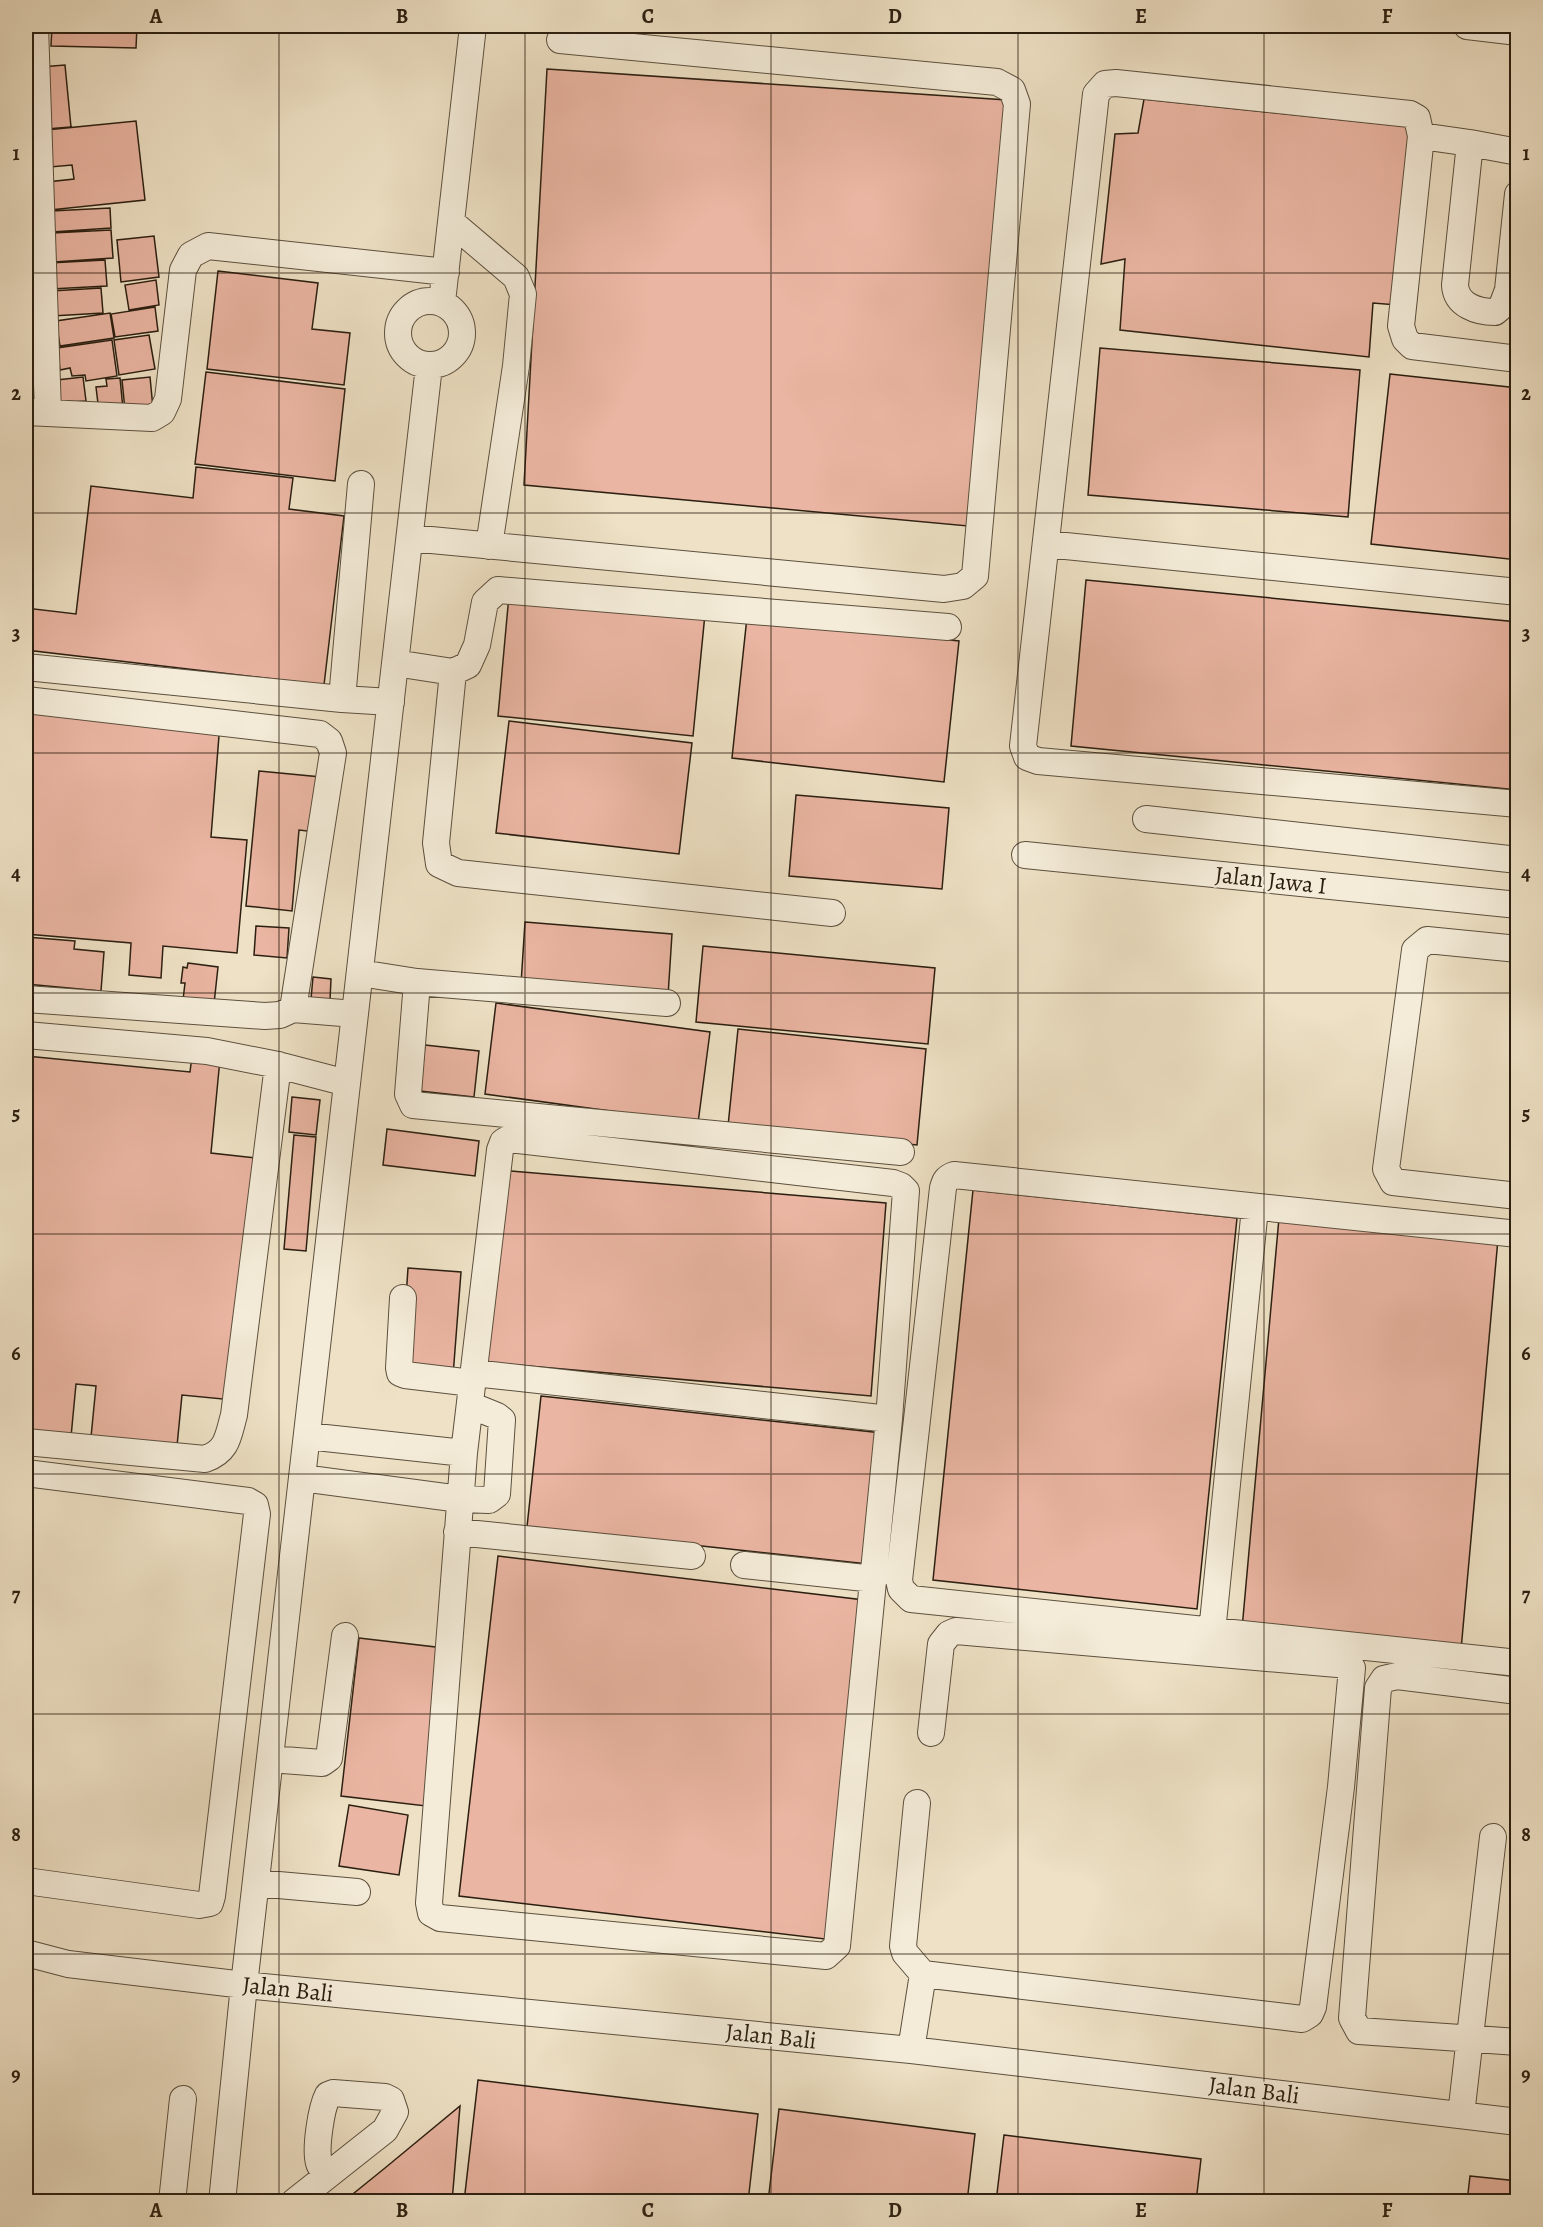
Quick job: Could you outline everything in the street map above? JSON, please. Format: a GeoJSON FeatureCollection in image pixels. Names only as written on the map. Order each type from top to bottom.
{"type":"FeatureCollection","features":[{"type":"Feature","properties":{"kind":"street"},"geometry":{"type":"LineString","coordinates":[[35,26],[37,413],[152,418],[162,412],[168,399],[183,270],[191,255],[208,246],[446,273]]}},
{"type":"Feature","properties":{"kind":"street"},"geometry":{"type":"LineString","coordinates":[[442,302],[473,26]]}},
{"type":"Feature","properties":{"kind":"street"},"geometry":{"type":"LineString","coordinates":[[1467,26],[1518,32]]}},
{"type":"Feature","properties":{"kind":"street"},"geometry":{"type":"LineString","coordinates":[[410,538],[945,589],[963,586],[975,576],[1017,104],[1012,90],[997,82],[560,40]]}},
{"type":"Feature","properties":{"kind":"street"},"geometry":{"type":"LineString","coordinates":[[1518,359],[1412,346],[1404,339],[1401,326],[1421,136],[1417,118],[1410,114],[1116,83],[1105,84],[1096,94],[1023,746],[1027,757],[1038,761],[1518,804]]}},
{"type":"Feature","properties":{"kind":"street"},"geometry":{"type":"LineString","coordinates":[[1421,136],[1518,153]]}},
{"type":"Feature","properties":{"kind":"street"},"geometry":{"type":"LineString","coordinates":[[1470,143],[1455,292],[1467,306],[1487,312],[1495,312],[1502,306],[1513,269],[1518,194]]}},
{"type":"Feature","properties":{"kind":"street"},"geometry":{"type":"LineString","coordinates":[[451,222],[516,277],[523,294],[516,366],[489,546]]}},
{"type":"Feature","properties":{"kind":"street"},"geometry":{"type":"LineString","coordinates":[[425,301],[442,302],[456,312],[460,322],[461,343],[449,359],[429,366],[408,357],[401,346],[398,335],[405,313],[413,305],[425,301]]}},
{"type":"Feature","properties":{"kind":"street"},"geometry":{"type":"LineString","coordinates":[[222,2202],[244,1985],[429,366]]}},
{"type":"Feature","properties":{"kind":"street"},"geometry":{"type":"LineString","coordinates":[[342,699],[361,484]]}},
{"type":"Feature","properties":{"kind":"street"},"geometry":{"type":"LineString","coordinates":[[1046,544],[1518,592]]}},
{"type":"Feature","properties":{"kind":"street"},"geometry":{"type":"LineString","coordinates":[[395,663],[453,672],[468,666],[477,645],[485,602],[498,590],[948,627]]}},
{"type":"Feature","properties":{"kind":"street"},"geometry":{"type":"LineString","coordinates":[[26,667],[391,702]]}},
{"type":"Feature","properties":{"kind":"street"},"geometry":{"type":"LineString","coordinates":[[453,672],[436,843],[439,864],[458,873],[832,913]]}},
{"type":"Feature","properties":{"kind":"street"},"geometry":{"type":"LineString","coordinates":[[26,700],[320,734],[329,741],[333,753],[293,1009]]}},
{"type":"Feature","properties":{"kind":"street"},"geometry":{"type":"LineString","coordinates":[[1146,819],[1518,860]]}},
{"type":"Feature","properties":{"kind":"street","name":"Jalan Jawa I"},"geometry":{"type":"LineString","coordinates":[[1026,855],[1518,905]]}},
{"type":"Feature","properties":{"kind":"street"},"geometry":{"type":"LineString","coordinates":[[1518,949],[1426,940],[1415,950],[1386,1169],[1393,1182],[1518,1196]]}},
{"type":"Feature","properties":{"kind":"street"},"geometry":{"type":"LineString","coordinates":[[360,973],[417,982],[666,1004]]}},
{"type":"Feature","properties":{"kind":"street"},"geometry":{"type":"LineString","coordinates":[[417,982],[408,1095],[413,1105],[901,1152]]}},
{"type":"Feature","properties":{"kind":"street"},"geometry":{"type":"LineString","coordinates":[[26,999],[265,1016],[280,1015],[293,1009],[355,1014]]}},
{"type":"Feature","properties":{"kind":"street"},"geometry":{"type":"LineString","coordinates":[[26,1035],[207,1051],[278,1065],[347,1083]]}},
{"type":"Feature","properties":{"kind":"street"},"geometry":{"type":"LineString","coordinates":[[26,1442],[205,1459],[217,1455],[226,1443],[234,1415],[278,1065]]}},
{"type":"Feature","properties":{"kind":"street"},"geometry":{"type":"LineString","coordinates":[[508,1139],[893,1183],[902,1186],[906,1191],[889,1419],[837,1946],[826,1956],[440,1918],[431,1913],[429,1903],[457,1532],[472,1387],[500,1150],[503,1142],[508,1139]]}},
{"type":"Feature","properties":{"kind":"street"},"geometry":{"type":"LineString","coordinates":[[1518,1234],[954,1175],[946,1179],[943,1188],[899,1580],[901,1588],[911,1599],[1518,1663]]}},
{"type":"Feature","properties":{"kind":"street"},"geometry":{"type":"LineString","coordinates":[[1212,1632],[1255,1208]]}},
{"type":"Feature","properties":{"kind":"street"},"geometry":{"type":"LineString","coordinates":[[403,1298],[400,1372],[405,1375],[472,1387],[889,1419]]}},
{"type":"Feature","properties":{"kind":"street"},"geometry":{"type":"LineString","coordinates":[[302,1478],[460,1499],[489,1500],[497,1494],[502,1420],[472,1387]]}},
{"type":"Feature","properties":{"kind":"street"},"geometry":{"type":"LineString","coordinates":[[307,1436],[464,1453]]}},
{"type":"Feature","properties":{"kind":"street"},"geometry":{"type":"LineString","coordinates":[[26,1473],[248,1501],[255,1505],[257,1514],[210,1903],[199,1905],[26,1881]]}},
{"type":"Feature","properties":{"kind":"street"},"geometry":{"type":"LineString","coordinates":[[457,1532],[692,1556]]}},
{"type":"Feature","properties":{"kind":"street"},"geometry":{"type":"LineString","coordinates":[[744,1565],[874,1579]]}},
{"type":"Feature","properties":{"kind":"street"},"geometry":{"type":"LineString","coordinates":[[917,1803],[903,1946],[905,1953],[923,1974],[1302,2019],[1310,2014],[1313,2007],[1340,1798],[1352,1668],[1345,1664],[956,1631],[944,1639],[941,1644],[931,1733]]}},
{"type":"Feature","properties":{"kind":"street"},"geometry":{"type":"LineString","coordinates":[[270,1759],[322,1763],[329,1758],[345,1636]]}},
{"type":"Feature","properties":{"kind":"street"},"geometry":{"type":"LineString","coordinates":[[1518,1690],[1397,1676],[1384,1679],[1378,1688],[1352,2018],[1359,2031],[1518,2042]]}},
{"type":"Feature","properties":{"kind":"street"},"geometry":{"type":"LineString","coordinates":[[1461,2115],[1492,1837]]}},
{"type":"Feature","properties":{"kind":"street"},"geometry":{"type":"LineString","coordinates":[[256,1883],[357,1892]]}},
{"type":"Feature","properties":{"kind":"street","name":"Jalan Bali"},"geometry":{"type":"LineString","coordinates":[[26,1953],[68,1964],[244,1985],[911,2045],[1518,2122]]}},
{"type":"Feature","properties":{"kind":"street"},"geometry":{"type":"LineString","coordinates":[[911,2045],[923,1974]]}},
{"type":"Feature","properties":{"kind":"street"},"geometry":{"type":"LineString","coordinates":[[172,2202],[183,2099]]}},
{"type":"Feature","properties":{"kind":"street"},"geometry":{"type":"LineString","coordinates":[[294,2202],[328,2174]]}},
{"type":"Feature","properties":{"kind":"building"},"geometry":{"type":"Polygon","coordinates":[[[52,26],[137,26],[136,48],[51,46],[52,26]]]}},
{"type":"Feature","properties":{"kind":"building"},"geometry":{"type":"Polygon","coordinates":[[[65,65],[71,127],[46,129],[40,67],[65,65]]]}},
{"type":"Feature","properties":{"kind":"building"},"geometry":{"type":"Polygon","coordinates":[[[547,69],[1007,100],[968,526],[524,485],[547,69]]]}},
{"type":"Feature","properties":{"kind":"building"},"geometry":{"type":"Polygon","coordinates":[[[1144,99],[1412,127],[1397,305],[1373,303],[1369,357],[1120,330],[1125,259],[1101,264],[1115,134],[1138,133],[1144,99]]]}},
{"type":"Feature","properties":{"kind":"building"},"geometry":{"type":"Polygon","coordinates":[[[136,121],[145,200],[50,210],[47,182],[74,179],[72,165],[50,167],[46,130],[136,121]]]}},
{"type":"Feature","properties":{"kind":"building"},"geometry":{"type":"Polygon","coordinates":[[[110,208],[111,228],[52,232],[51,211],[110,208]]]}},
{"type":"Feature","properties":{"kind":"building"},"geometry":{"type":"Polygon","coordinates":[[[111,230],[113,258],[54,262],[52,233],[111,230]]]}},
{"type":"Feature","properties":{"kind":"building"},"geometry":{"type":"Polygon","coordinates":[[[154,236],[159,277],[121,282],[117,240],[154,236]]]}},
{"type":"Feature","properties":{"kind":"building"},"geometry":{"type":"Polygon","coordinates":[[[30,258],[35,286],[26,288],[26,259],[30,258]]]}},
{"type":"Feature","properties":{"kind":"building"},"geometry":{"type":"Polygon","coordinates":[[[105,260],[107,286],[51,289],[49,263],[105,260]]]}},
{"type":"Feature","properties":{"kind":"building"},"geometry":{"type":"Polygon","coordinates":[[[218,271],[318,283],[312,329],[350,333],[344,385],[207,369],[218,271]]]}},
{"type":"Feature","properties":{"kind":"building"},"geometry":{"type":"Polygon","coordinates":[[[156,280],[159,305],[129,310],[125,285],[156,280]]]}},
{"type":"Feature","properties":{"kind":"building"},"geometry":{"type":"Polygon","coordinates":[[[34,287],[38,311],[26,313],[26,289],[34,287]]]}},
{"type":"Feature","properties":{"kind":"building"},"geometry":{"type":"Polygon","coordinates":[[[101,288],[103,313],[52,316],[51,291],[101,288]]]}},
{"type":"Feature","properties":{"kind":"building"},"geometry":{"type":"Polygon","coordinates":[[[155,307],[158,331],[115,337],[111,314],[155,307]]]}},
{"type":"Feature","properties":{"kind":"building"},"geometry":{"type":"Polygon","coordinates":[[[38,313],[42,342],[26,344],[26,315],[38,313]]]}},
{"type":"Feature","properties":{"kind":"building"},"geometry":{"type":"Polygon","coordinates":[[[110,313],[114,338],[60,346],[56,321],[110,313]]]}},
{"type":"Feature","properties":{"kind":"building"},"geometry":{"type":"Polygon","coordinates":[[[149,335],[155,369],[119,375],[114,340],[149,335]]]}},
{"type":"Feature","properties":{"kind":"building"},"geometry":{"type":"Polygon","coordinates":[[[112,340],[117,376],[86,381],[85,375],[72,376],[70,368],[60,370],[57,348],[112,340]]]}},
{"type":"Feature","properties":{"kind":"building"},"geometry":{"type":"Polygon","coordinates":[[[42,348],[47,400],[29,402],[26,350],[42,348]]]}},
{"type":"Feature","properties":{"kind":"building"},"geometry":{"type":"Polygon","coordinates":[[[1100,348],[1360,370],[1348,517],[1088,495],[1100,348]]]}},
{"type":"Feature","properties":{"kind":"building"},"geometry":{"type":"Polygon","coordinates":[[[206,372],[345,389],[335,481],[195,464],[206,372]]]}},
{"type":"Feature","properties":{"kind":"building"},"geometry":{"type":"Polygon","coordinates":[[[1390,374],[1518,388],[1518,560],[1371,544],[1390,374]]]}},
{"type":"Feature","properties":{"kind":"building"},"geometry":{"type":"Polygon","coordinates":[[[83,377],[86,401],[59,403],[57,380],[83,377]]]}},
{"type":"Feature","properties":{"kind":"building"},"geometry":{"type":"Polygon","coordinates":[[[150,377],[153,408],[125,410],[122,380],[150,377]]]}},
{"type":"Feature","properties":{"kind":"building"},"geometry":{"type":"Polygon","coordinates":[[[120,378],[123,409],[99,412],[96,387],[107,386],[106,379],[120,378]]]}},
{"type":"Feature","properties":{"kind":"building"},"geometry":{"type":"Polygon","coordinates":[[[196,467],[293,478],[289,509],[344,516],[324,685],[26,650],[26,608],[76,614],[91,486],[193,498],[196,467]]]}},
{"type":"Feature","properties":{"kind":"building"},"geometry":{"type":"Polygon","coordinates":[[[1086,580],[1518,622],[1518,790],[1071,746],[1086,580]]]}},
{"type":"Feature","properties":{"kind":"building"},"geometry":{"type":"Polygon","coordinates":[[[509,595],[705,614],[693,736],[498,716],[509,595]]]}},
{"type":"Feature","properties":{"kind":"building"},"geometry":{"type":"Polygon","coordinates":[[[747,617],[959,641],[944,782],[732,758],[747,617]]]}},
{"type":"Feature","properties":{"kind":"building"},"geometry":{"type":"Polygon","coordinates":[[[26,706],[220,723],[211,837],[247,840],[237,953],[163,946],[161,978],[129,975],[131,943],[26,934],[26,706]]]}},
{"type":"Feature","properties":{"kind":"building"},"geometry":{"type":"Polygon","coordinates":[[[509,721],[692,743],[679,854],[496,833],[509,721]]]}},
{"type":"Feature","properties":{"kind":"building"},"geometry":{"type":"Polygon","coordinates":[[[259,771],[321,777],[316,832],[299,830],[292,911],[246,906],[259,771]]]}},
{"type":"Feature","properties":{"kind":"building"},"geometry":{"type":"Polygon","coordinates":[[[796,795],[949,808],[942,889],[789,876],[796,795]]]}},
{"type":"Feature","properties":{"kind":"building"},"geometry":{"type":"Polygon","coordinates":[[[525,922],[672,934],[668,996],[521,984],[525,922]]]}},
{"type":"Feature","properties":{"kind":"building"},"geometry":{"type":"Polygon","coordinates":[[[256,926],[289,928],[287,958],[254,955],[256,926]]]}},
{"type":"Feature","properties":{"kind":"building"},"geometry":{"type":"Polygon","coordinates":[[[26,937],[75,941],[74,949],[104,952],[101,991],[26,984],[26,937]]]}},
{"type":"Feature","properties":{"kind":"building"},"geometry":{"type":"Polygon","coordinates":[[[703,946],[935,968],[928,1044],[696,1022],[703,946]]]}},
{"type":"Feature","properties":{"kind":"building"},"geometry":{"type":"Polygon","coordinates":[[[188,963],[218,967],[214,1004],[183,1000],[185,983],[181,983],[183,967],[187,968],[188,963]]]}},
{"type":"Feature","properties":{"kind":"building"},"geometry":{"type":"Polygon","coordinates":[[[313,977],[331,979],[330,1000],[311,999],[313,977]]]}},
{"type":"Feature","properties":{"kind":"building"},"geometry":{"type":"Polygon","coordinates":[[[496,1003],[710,1032],[698,1123],[485,1094],[496,1003]]]}},
{"type":"Feature","properties":{"kind":"building"},"geometry":{"type":"Polygon","coordinates":[[[738,1029],[926,1049],[917,1145],[728,1126],[738,1029]]]}},
{"type":"Feature","properties":{"kind":"building"},"geometry":{"type":"Polygon","coordinates":[[[425,1045],[479,1051],[474,1097],[420,1091],[425,1045]]]}},
{"type":"Feature","properties":{"kind":"building"},"geometry":{"type":"Polygon","coordinates":[[[26,1056],[190,1072],[192,1056],[220,1059],[211,1153],[256,1158],[233,1400],[182,1395],[177,1446],[91,1437],[96,1386],[76,1384],[71,1437],[26,1433],[26,1056]]]}},
{"type":"Feature","properties":{"kind":"building"},"geometry":{"type":"Polygon","coordinates":[[[292,1097],[320,1100],[316,1135],[289,1132],[292,1097]]]}},
{"type":"Feature","properties":{"kind":"building"},"geometry":{"type":"Polygon","coordinates":[[[387,1129],[479,1141],[475,1176],[383,1165],[387,1129]]]}},
{"type":"Feature","properties":{"kind":"building"},"geometry":{"type":"Polygon","coordinates":[[[294,1135],[316,1137],[306,1251],[284,1249],[294,1135]]]}},
{"type":"Feature","properties":{"kind":"building"},"geometry":{"type":"Polygon","coordinates":[[[499,1170],[886,1203],[871,1396],[483,1362],[499,1170]]]}},
{"type":"Feature","properties":{"kind":"building"},"geometry":{"type":"Polygon","coordinates":[[[973,1190],[1237,1218],[1197,1609],[933,1580],[973,1190]]]}},
{"type":"Feature","properties":{"kind":"building"},"geometry":{"type":"Polygon","coordinates":[[[1279,1218],[1498,1239],[1461,1650],[1242,1629],[1279,1218]]]}},
{"type":"Feature","properties":{"kind":"building"},"geometry":{"type":"Polygon","coordinates":[[[408,1268],[461,1272],[453,1376],[401,1372],[408,1268]]]}},
{"type":"Feature","properties":{"kind":"building"},"geometry":{"type":"Polygon","coordinates":[[[541,1396],[882,1433],[868,1564],[527,1527],[541,1396]]]}},
{"type":"Feature","properties":{"kind":"building"},"geometry":{"type":"Polygon","coordinates":[[[498,1556],[864,1600],[825,1939],[459,1896],[498,1556]]]}},
{"type":"Feature","properties":{"kind":"building"},"geometry":{"type":"Polygon","coordinates":[[[359,1638],[444,1648],[426,1806],[341,1796],[359,1638]]]}},
{"type":"Feature","properties":{"kind":"building"},"geometry":{"type":"Polygon","coordinates":[[[349,1805],[408,1815],[399,1875],[339,1866],[349,1805]]]}},
{"type":"Feature","properties":{"kind":"building"},"geometry":{"type":"Polygon","coordinates":[[[478,2080],[758,2114],[748,2202],[464,2202],[478,2080]]]}},
{"type":"Feature","properties":{"kind":"building"},"geometry":{"type":"Polygon","coordinates":[[[460,2106],[452,2202],[343,2202],[385,2168],[460,2106]]]}},
{"type":"Feature","properties":{"kind":"building"},"geometry":{"type":"Polygon","coordinates":[[[779,2109],[975,2134],[967,2202],[768,2202],[779,2109]]]}},
{"type":"Feature","properties":{"kind":"building"},"geometry":{"type":"Polygon","coordinates":[[[1004,2135],[1201,2159],[1196,2202],[996,2202],[1004,2135]]]}},
{"type":"Feature","properties":{"kind":"building"},"geometry":{"type":"Polygon","coordinates":[[[1470,2176],[1518,2181],[1518,2202],[1467,2202],[1470,2176]]]}}]}
